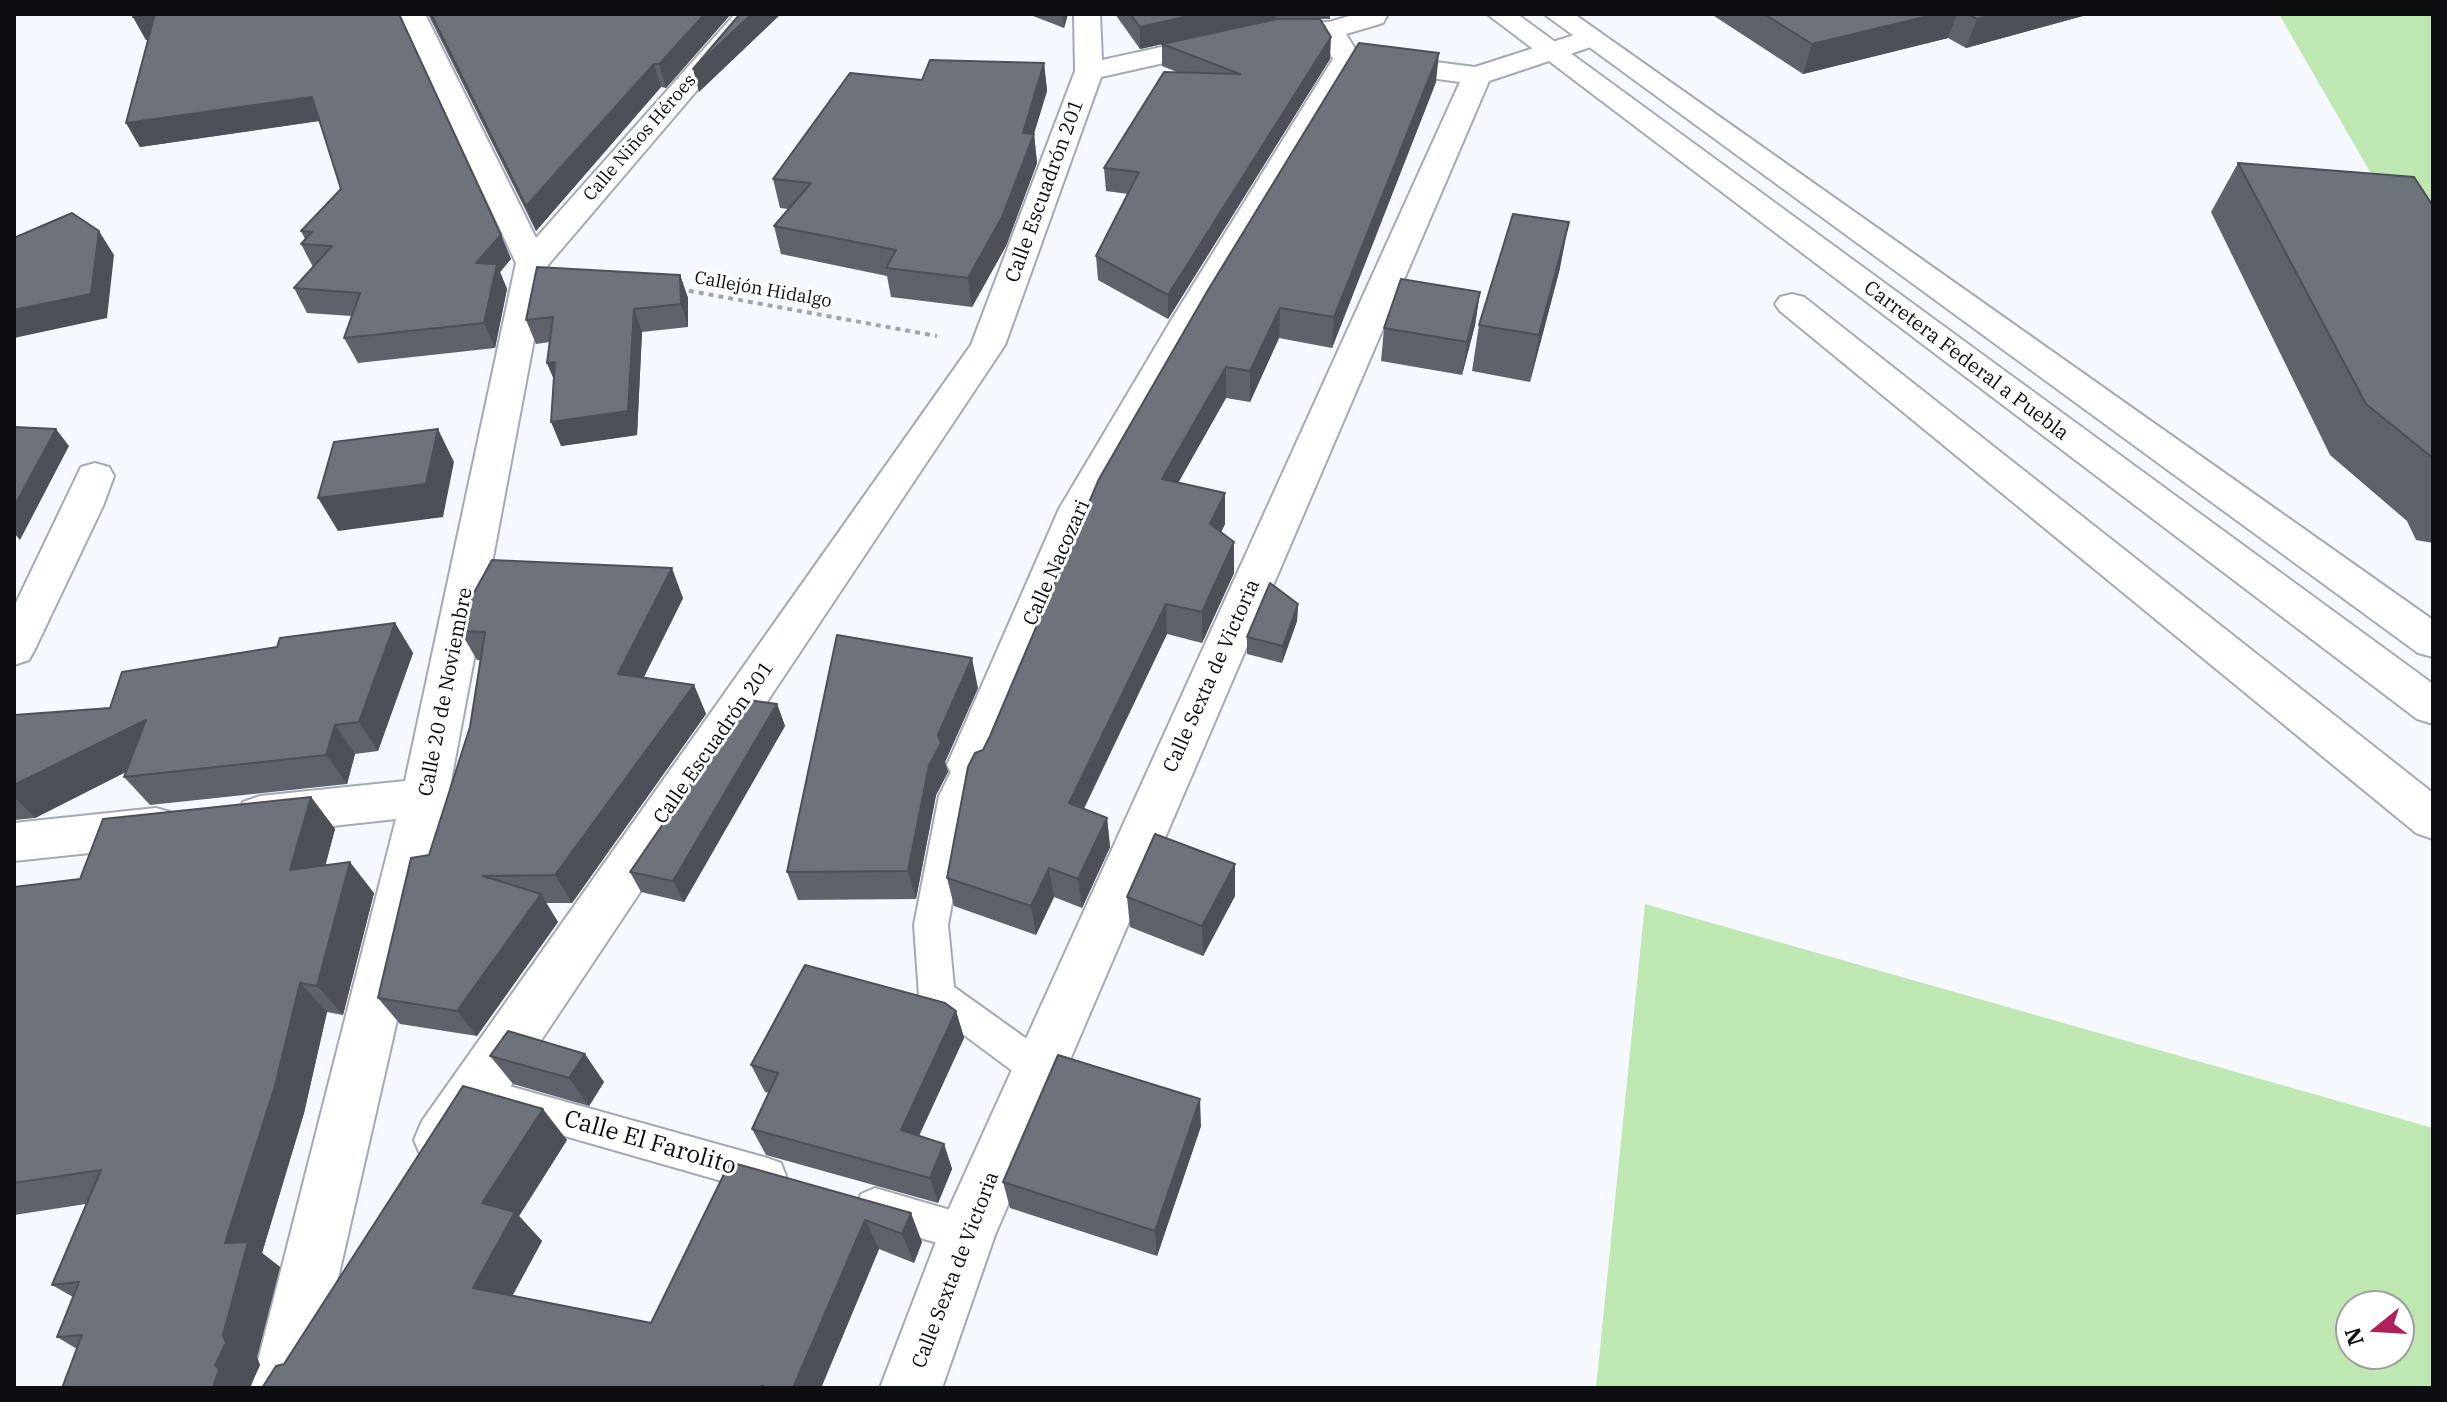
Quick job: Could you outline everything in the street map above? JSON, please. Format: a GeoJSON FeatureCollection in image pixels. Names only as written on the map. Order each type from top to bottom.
{"type":"FeatureCollection","features":[{"type":"Feature","properties":{"kind":"street"},"geometry":{"type":"LineString","coordinates":[[412,14],[532,263]]}},
{"type":"Feature","properties":{"kind":"street","name":"Calle Niños Héroes"},"geometry":{"type":"LineString","coordinates":[[532,263],[749,14]]}},
{"type":"Feature","properties":{"kind":"street","name":"Calle Escuadrón 201"},"geometry":{"type":"LineString","coordinates":[[421,1173],[472,1093],[988,345],[1089,71],[1087,14]]}},
{"type":"Feature","properties":{"kind":"street"},"geometry":{"type":"LineString","coordinates":[[1338,44],[1375,14]]}},
{"type":"Feature","properties":{"kind":"street","name":"Carretera Federal a Puebla"},"geometry":{"type":"LineString","coordinates":[[1500,14],[1565,35],[2433,642]]}},
{"type":"Feature","properties":{"kind":"street"},"geometry":{"type":"LineString","coordinates":[[1089,71],[1276,30],[1477,76],[1565,35]]}},
{"type":"Feature","properties":{"kind":"street","name":"Carretera Federal a Puebla"},"geometry":{"type":"LineString","coordinates":[[1565,35],[2433,707]]}},
{"type":"Feature","properties":{"kind":"street","name":"Calle Nacozari"},"geometry":{"type":"LineString","coordinates":[[970,765],[1079,509],[1189,319],[1338,44]]}},
{"type":"Feature","properties":{"kind":"street","name":"Calle Sexta de Victoria"},"geometry":{"type":"LineString","coordinates":[[911,1388],[967,1233],[1477,76]]}},
{"type":"Feature","properties":{"kind":"street","name":"Calle 20 de Noviembre"},"geometry":{"type":"LineString","coordinates":[[283,1388],[425,797],[532,263]]}},
{"type":"Feature","properties":{"kind":"street"},"geometry":{"type":"LineString","coordinates":[[1792,304],[2433,820]]}},
{"type":"Feature","properties":{"kind":"street"},"geometry":{"type":"LineString","coordinates":[[14,649],[84,506],[95,476]]}},
{"type":"Feature","properties":{"kind":"street"},"geometry":{"type":"LineString","coordinates":[[14,842],[425,797]]}},
{"type":"Feature","properties":{"kind":"street"},"geometry":{"type":"LineString","coordinates":[[283,1388],[344,1294]]}},
{"type":"Feature","properties":{"kind":"lane","name":"Calle Nacozari"},"geometry":{"type":"LineString","coordinates":[[970,765],[955,796],[931,925],[937,995],[1039,1069]]}},
{"type":"Feature","properties":{"kind":"lane","name":"Calle El Farolito"},"geometry":{"type":"LineString","coordinates":[[472,1093],[802,1186]]}},
{"type":"Feature","properties":{"kind":"lane"},"geometry":{"type":"LineString","coordinates":[[847,1199],[967,1233]]}},
{"type":"Feature","properties":{"kind":"path","name":"Callejón Hidalgo"},"geometry":{"type":"LineString","coordinates":[[674,288],[988,345]]}},
{"type":"Feature","properties":{"kind":"green space"},"geometry":{"type":"Polygon","coordinates":[[[2279,14],[2433,14],[2433,281],[2279,14]]]}},
{"type":"Feature","properties":{"kind":"green space"},"geometry":{"type":"Polygon","coordinates":[[[1645,904],[2433,1128],[2433,1388],[1596,1388],[1645,904]]]}},
{"type":"Feature","properties":{"kind":"building"},"geometry":{"type":"Polygon","coordinates":[[[155,14],[399,14],[501,235],[476,263],[497,264],[484,323],[344,338],[360,293],[294,288],[332,246],[301,244],[312,232],[301,231],[341,189],[312,97],[126,123],[155,14]]]}},
{"type":"Feature","properties":{"kind":"building"},"geometry":{"type":"Polygon","coordinates":[[[431,14],[705,14],[659,64],[654,64],[526,206],[431,14]]]}},
{"type":"Feature","properties":{"kind":"building"},"geometry":{"type":"Polygon","coordinates":[[[740,14],[752,14],[693,69],[740,14]]]}},
{"type":"Feature","properties":{"kind":"building"},"geometry":{"type":"Polygon","coordinates":[[[1130,14],[1198,14],[1140,27],[1130,14]]]}},
{"type":"Feature","properties":{"kind":"building"},"geometry":{"type":"Polygon","coordinates":[[[1764,14],[1937,14],[1812,44],[1764,14]]]}},
{"type":"Feature","properties":{"kind":"building"},"geometry":{"type":"Polygon","coordinates":[[[1968,14],[1996,14],[1977,19],[1968,14]]]}},
{"type":"Feature","properties":{"kind":"building"},"geometry":{"type":"Polygon","coordinates":[[[1277,19],[1320,19],[1331,37],[1168,295],[1096,256],[1139,172],[1104,168],[1164,72],[1240,74],[1162,44],[1277,19]]]}},
{"type":"Feature","properties":{"kind":"building"},"geometry":{"type":"Polygon","coordinates":[[[1359,43],[1439,53],[1334,317],[1280,308],[1250,371],[1226,367],[1162,479],[1225,493],[1210,524],[1234,542],[1202,612],[1166,604],[1069,803],[1107,818],[1078,879],[1049,868],[1031,906],[947,878],[968,767],[990,736],[1099,479],[1208,290],[1359,43]]]}},
{"type":"Feature","properties":{"kind":"building"},"geometry":{"type":"Polygon","coordinates":[[[930,60],[1044,63],[1023,133],[1034,134],[1002,217],[968,278],[886,268],[896,250],[774,226],[811,183],[773,179],[850,73],[922,80],[930,60]]]}},
{"type":"Feature","properties":{"kind":"building"},"geometry":{"type":"Polygon","coordinates":[[[2238,163],[2414,177],[2433,206],[2433,458],[2366,404],[2238,163]]]}},
{"type":"Feature","properties":{"kind":"building"},"geometry":{"type":"Polygon","coordinates":[[[72,213],[99,231],[91,294],[14,310],[14,238],[72,213]]]}},
{"type":"Feature","properties":{"kind":"building"},"geometry":{"type":"Polygon","coordinates":[[[1513,214],[1569,222],[1539,335],[1479,325],[1513,214]]]}},
{"type":"Feature","properties":{"kind":"building"},"geometry":{"type":"Polygon","coordinates":[[[537,267],[680,275],[681,304],[634,309],[628,411],[551,422],[555,362],[547,363],[553,317],[526,320],[537,267]]]}},
{"type":"Feature","properties":{"kind":"building"},"geometry":{"type":"Polygon","coordinates":[[[1401,279],[1480,292],[1467,342],[1384,328],[1401,279]]]}},
{"type":"Feature","properties":{"kind":"building"},"geometry":{"type":"Polygon","coordinates":[[[14,427],[56,429],[14,507],[14,427]]]}},
{"type":"Feature","properties":{"kind":"building"},"geometry":{"type":"Polygon","coordinates":[[[438,429],[426,484],[318,498],[334,442],[438,429]]]}},
{"type":"Feature","properties":{"kind":"building"},"geometry":{"type":"Polygon","coordinates":[[[492,560],[672,568],[618,674],[694,685],[555,875],[483,876],[541,894],[457,1011],[378,998],[411,858],[429,855],[470,727],[485,632],[460,631],[465,609],[492,560]]]}},
{"type":"Feature","properties":{"kind":"building"},"geometry":{"type":"Polygon","coordinates":[[[1270,583],[1298,604],[1283,646],[1247,637],[1270,583]]]}},
{"type":"Feature","properties":{"kind":"building"},"geometry":{"type":"Polygon","coordinates":[[[395,623],[359,722],[335,725],[326,755],[124,777],[146,720],[14,785],[14,715],[110,708],[122,672],[277,647],[280,638],[395,623]]]}},
{"type":"Feature","properties":{"kind":"building"},"geometry":{"type":"Polygon","coordinates":[[[837,635],[972,658],[938,735],[941,743],[929,766],[908,871],[787,872],[837,635]]]}},
{"type":"Feature","properties":{"kind":"building"},"geometry":{"type":"Polygon","coordinates":[[[748,700],[777,704],[673,881],[630,872],[748,700]]]}},
{"type":"Feature","properties":{"kind":"building"},"geometry":{"type":"Polygon","coordinates":[[[311,797],[290,870],[350,862],[317,986],[300,983],[275,1086],[225,1243],[248,1242],[223,1335],[226,1343],[215,1365],[219,1369],[213,1388],[62,1388],[82,1335],[57,1337],[79,1282],[52,1285],[101,1170],[14,1183],[14,887],[80,879],[103,819],[311,797]]]}},
{"type":"Feature","properties":{"kind":"building"},"geometry":{"type":"Polygon","coordinates":[[[1155,834],[1235,864],[1202,926],[1127,897],[1155,834]]]}},
{"type":"Feature","properties":{"kind":"building"},"geometry":{"type":"Polygon","coordinates":[[[805,965],[945,1003],[956,1011],[901,1130],[944,1144],[930,1178],[752,1129],[778,1073],[751,1065],[805,965]]]}},
{"type":"Feature","properties":{"kind":"building"},"geometry":{"type":"Polygon","coordinates":[[[508,1031],[585,1054],[569,1078],[490,1056],[508,1031]]]}},
{"type":"Feature","properties":{"kind":"building"},"geometry":{"type":"Polygon","coordinates":[[[1058,1055],[1200,1099],[1155,1231],[1003,1182],[1058,1055]]]}},
{"type":"Feature","properties":{"kind":"building"},"geometry":{"type":"Polygon","coordinates":[[[463,1086],[543,1109],[482,1203],[515,1212],[473,1288],[651,1323],[730,1162],[911,1213],[902,1234],[865,1220],[793,1388],[262,1388],[276,1366],[284,1364],[463,1086]]]}}]}
